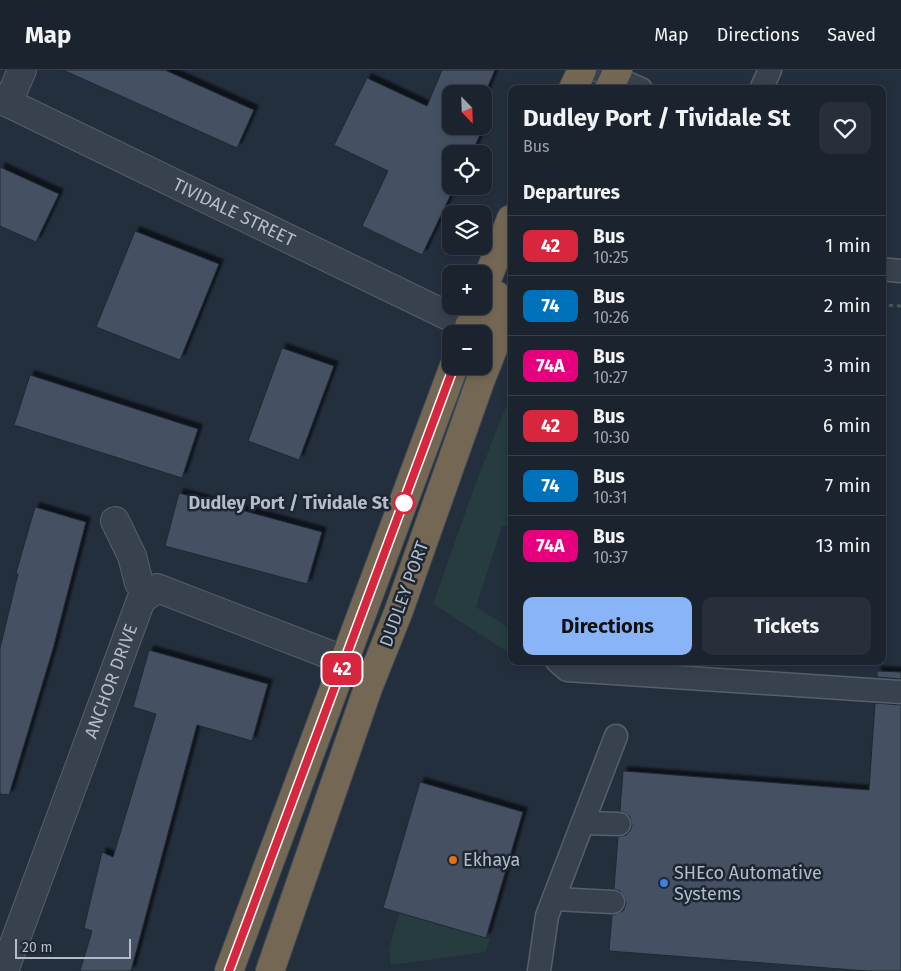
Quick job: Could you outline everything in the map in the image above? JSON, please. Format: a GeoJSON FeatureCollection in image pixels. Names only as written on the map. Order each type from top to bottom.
{"type":"FeatureCollection","features":[{"type":"Feature","properties":{"kind":"highway"},"geometry":{"type":"LineString","coordinates":[[575,85],[582,70]]}},
{"type":"Feature","properties":{"kind":"highway"},"geometry":{"type":"LineString","coordinates":[[492,267],[508,227]]}},
{"type":"Feature","properties":{"kind":"highway"},"geometry":{"type":"LineString","coordinates":[[485,325],[497,293],[508,290]]}},
{"type":"Feature","properties":{"kind":"highway","name":"DUDLEY PORT"},"geometry":{"type":"LineString","coordinates":[[486,325],[508,307]]}},
{"type":"Feature","properties":{"kind":"highway","name":"DUDLEY PORT"},"geometry":{"type":"LineString","coordinates":[[235,965],[451,375]]}},
{"type":"Feature","properties":{"kind":"highway","name":"DUDLEY PORT"},"geometry":{"type":"LineString","coordinates":[[270,971],[363,703],[416,561],[466,375]]}},
{"type":"Feature","properties":{"kind":"highway"},"geometry":{"type":"LineString","coordinates":[[363,703],[346,661],[362,657],[396,572],[416,561]]}},
{"type":"Feature","properties":{"kind":"street"},"geometry":{"type":"LineString","coordinates":[[4,101],[22,70]]}},
{"type":"Feature","properties":{"kind":"street","name":"TIVIDALE STREET"},"geometry":{"type":"LineString","coordinates":[[4,101],[461,325]]}},
{"type":"Feature","properties":{"kind":"street"},"geometry":{"type":"LineString","coordinates":[[115,521],[132,556],[139,583],[149,594],[157,588],[346,661]]}},
{"type":"Feature","properties":{"kind":"street","name":"ANCHOR DRIVE"},"geometry":{"type":"LineString","coordinates":[[4,971],[140,600],[149,594]]}},
{"type":"Feature","properties":{"kind":"lane"},"geometry":{"type":"LineString","coordinates":[[763,85],[770,70]]}},
{"type":"Feature","properties":{"kind":"lane"},"geometry":{"type":"LineString","coordinates":[[610,77],[631,85]]}},
{"type":"Feature","properties":{"kind":"lane"},"geometry":{"type":"LineString","coordinates":[[886,269],[901,270]]}},
{"type":"Feature","properties":{"kind":"lane"},"geometry":{"type":"LineString","coordinates":[[561,665],[567,670],[633,668],[816,678],[901,692]]}},
{"type":"Feature","properties":{"kind":"lane"},"geometry":{"type":"LineString","coordinates":[[539,971],[547,916],[616,736]]}},
{"type":"Feature","properties":{"kind":"lane"},"geometry":{"type":"LineString","coordinates":[[583,823],[618,824]]}},
{"type":"Feature","properties":{"kind":"lane"},"geometry":{"type":"LineString","coordinates":[[554,899],[613,902]]}},
{"type":"Feature","properties":{"kind":"path"},"geometry":{"type":"LineString","coordinates":[[886,305],[901,306]]}},
{"type":"Feature","properties":{"kind":"green space"},"geometry":{"type":"Polygon","coordinates":[[[506,406],[508,407],[508,527],[502,526],[476,607],[508,627],[508,652],[433,604],[474,488],[506,406]]]}},
{"type":"Feature","properties":{"kind":"green space"},"geometry":{"type":"Polygon","coordinates":[[[399,913],[490,939],[485,952],[391,965],[389,950],[399,913]]]}},
{"type":"Feature","properties":{"kind":"building"},"geometry":{"type":"Polygon","coordinates":[[[63,70],[165,70],[254,110],[237,148],[63,70]]]}},
{"type":"Feature","properties":{"kind":"building"},"geometry":{"type":"Polygon","coordinates":[[[442,70],[495,70],[489,85],[442,85],[442,135],[480,135],[475,145],[442,145],[442,195],[451,195],[446,205],[442,205],[442,213],[422,255],[362,226],[388,171],[334,145],[367,78],[427,106],[442,70]]]}},
{"type":"Feature","properties":{"kind":"building"},"geometry":{"type":"Polygon","coordinates":[[[0,167],[59,194],[36,242],[0,226],[0,167]]]}},
{"type":"Feature","properties":{"kind":"building"},"geometry":{"type":"Polygon","coordinates":[[[135,231],[219,264],[180,360],[96,327],[135,231]]]}},
{"type":"Feature","properties":{"kind":"building"},"geometry":{"type":"Polygon","coordinates":[[[282,348],[334,366],[299,460],[248,441],[282,348]]]}},
{"type":"Feature","properties":{"kind":"building"},"geometry":{"type":"Polygon","coordinates":[[[30,375],[198,429],[182,478],[14,425],[30,375]]]}},
{"type":"Feature","properties":{"kind":"building"},"geometry":{"type":"Polygon","coordinates":[[[179,493],[322,532],[307,584],[165,546],[179,493]]]}},
{"type":"Feature","properties":{"kind":"building"},"geometry":{"type":"Polygon","coordinates":[[[35,507],[86,522],[53,649],[9,795],[0,794],[0,648],[18,574],[16,573],[35,507]]]}},
{"type":"Feature","properties":{"kind":"building"},"geometry":{"type":"Polygon","coordinates":[[[149,650],[268,684],[252,741],[197,725],[131,971],[80,971],[92,931],[84,928],[102,852],[113,857],[156,714],[133,707],[149,650]]]}},
{"type":"Feature","properties":{"kind":"building"},"geometry":{"type":"Polygon","coordinates":[[[877,671],[901,672],[901,679],[877,677],[877,671]]]}},
{"type":"Feature","properties":{"kind":"building"},"geometry":{"type":"Polygon","coordinates":[[[875,703],[901,705],[901,971],[867,971],[609,951],[612,915],[624,910],[626,903],[620,891],[614,889],[618,837],[626,835],[632,825],[630,817],[620,811],[623,771],[869,790],[875,703]]]}},
{"type":"Feature","properties":{"kind":"building","name":"Ekhaya"},"geometry":{"type":"Polygon","coordinates":[[[420,782],[523,812],[486,938],[383,908],[420,782]]]}},
{"type":"Feature","properties":{"kind":"bus line","name":"42"},"geometry":{"type":"LineString","coordinates":[[229,971],[346,661],[451,375]]}},
{"type":"Feature","properties":{"kind":"place","name":"Dudley Port / Tividale St"},"geometry":{"type":"Point","coordinates":[404,503]}},
{"type":"Feature","properties":{"kind":"place","name":"Ekhaya"},"geometry":{"type":"Point","coordinates":[453,860]}},
{"type":"Feature","properties":{"kind":"place","name":"SHEco Automative Systems"},"geometry":{"type":"Point","coordinates":[664,883]}}]}
